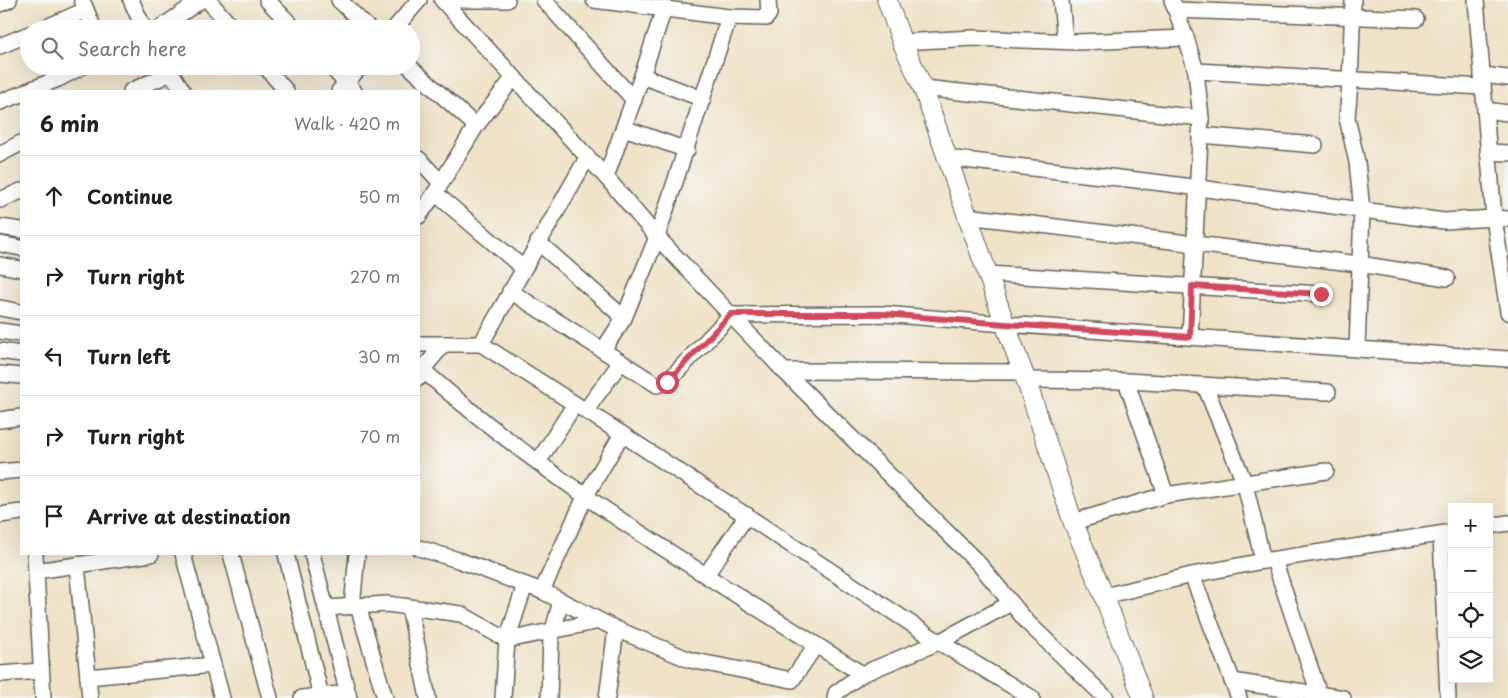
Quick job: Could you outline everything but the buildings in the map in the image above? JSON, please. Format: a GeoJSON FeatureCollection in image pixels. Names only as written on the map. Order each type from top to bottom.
{"type":"FeatureCollection","features":[{"type":"Feature","properties":{"kind":"main road"},"geometry":{"type":"LineString","coordinates":[[887,0],[902,42],[923,88],[946,158],[1025,376],[1074,522],[1143,698]]}},
{"type":"Feature","properties":{"kind":"street"},"geometry":{"type":"LineString","coordinates":[[0,4],[9,0]]}},
{"type":"Feature","properties":{"kind":"street"},"geometry":{"type":"LineString","coordinates":[[131,0],[140,20]]}},
{"type":"Feature","properties":{"kind":"street"},"geometry":{"type":"LineString","coordinates":[[173,20],[201,0],[222,20]]}},
{"type":"Feature","properties":{"kind":"street"},"geometry":{"type":"LineString","coordinates":[[267,0],[286,20]]}},
{"type":"Feature","properties":{"kind":"street"},"geometry":{"type":"LineString","coordinates":[[339,0],[360,20]]}},
{"type":"Feature","properties":{"kind":"street"},"geometry":{"type":"LineString","coordinates":[[402,20],[419,0]]}},
{"type":"Feature","properties":{"kind":"street"},"geometry":{"type":"LineString","coordinates":[[442,0],[507,0]]}},
{"type":"Feature","properties":{"kind":"street"},"geometry":{"type":"LineString","coordinates":[[442,0],[606,177],[657,237],[784,371],[979,564],[1028,623],[1106,698]]}},
{"type":"Feature","properties":{"kind":"street"},"geometry":{"type":"LineString","coordinates":[[544,0],[634,100]]}},
{"type":"Feature","properties":{"kind":"street"},"geometry":{"type":"LineString","coordinates":[[594,0],[729,17],[766,18],[769,14],[768,0]]}},
{"type":"Feature","properties":{"kind":"street"},"geometry":{"type":"LineString","coordinates":[[1061,0],[1065,41]]}},
{"type":"Feature","properties":{"kind":"street"},"geometry":{"type":"LineString","coordinates":[[1353,0],[1347,118],[1357,162],[1362,210],[1357,350]]}},
{"type":"Feature","properties":{"kind":"street"},"geometry":{"type":"LineString","coordinates":[[1476,0],[1488,152],[1501,218],[1508,312]]}},
{"type":"Feature","properties":{"kind":"street"},"geometry":{"type":"LineString","coordinates":[[58,20],[84,5],[90,20]]}},
{"type":"Feature","properties":{"kind":"street"},"geometry":{"type":"LineString","coordinates":[[1190,337],[1193,244],[1201,118],[1196,71],[1174,5],[1352,17],[1416,19]]}},
{"type":"Feature","properties":{"kind":"street"},"geometry":{"type":"LineString","coordinates":[[606,177],[664,9]]}},
{"type":"Feature","properties":{"kind":"street"},"geometry":{"type":"LineString","coordinates":[[602,350],[624,318],[657,237],[704,99],[729,17]]}},
{"type":"Feature","properties":{"kind":"street"},"geometry":{"type":"LineString","coordinates":[[0,46],[20,38]]}},
{"type":"Feature","properties":{"kind":"street"},"geometry":{"type":"LineString","coordinates":[[902,42],[973,38],[1065,41],[1186,38]]}},
{"type":"Feature","properties":{"kind":"street"},"geometry":{"type":"LineString","coordinates":[[1196,71],[1350,79],[1483,81],[1508,78]]}},
{"type":"Feature","properties":{"kind":"street"},"geometry":{"type":"LineString","coordinates":[[33,90],[62,85],[73,75]]}},
{"type":"Feature","properties":{"kind":"street"},"geometry":{"type":"LineString","coordinates":[[133,90],[159,75]]}},
{"type":"Feature","properties":{"kind":"street"},"geometry":{"type":"LineString","coordinates":[[173,75],[182,90]]}},
{"type":"Feature","properties":{"kind":"street"},"geometry":{"type":"LineString","coordinates":[[273,75],[285,90]]}},
{"type":"Feature","properties":{"kind":"street"},"geometry":{"type":"LineString","coordinates":[[337,75],[347,88],[355,75]]}},
{"type":"Feature","properties":{"kind":"street"},"geometry":{"type":"LineString","coordinates":[[419,75],[476,126]]}},
{"type":"Feature","properties":{"kind":"street"},"geometry":{"type":"LineString","coordinates":[[642,76],[704,99]]}},
{"type":"Feature","properties":{"kind":"street"},"geometry":{"type":"LineString","coordinates":[[420,215],[476,126],[514,77]]}},
{"type":"Feature","properties":{"kind":"street"},"geometry":{"type":"LineString","coordinates":[[923,88],[1201,118]]}},
{"type":"Feature","properties":{"kind":"street"},"geometry":{"type":"LineString","coordinates":[[0,102],[20,94]]}},
{"type":"Feature","properties":{"kind":"street"},"geometry":{"type":"LineString","coordinates":[[1485,110],[1508,112]]}},
{"type":"Feature","properties":{"kind":"street"},"geometry":{"type":"LineString","coordinates":[[624,128],[687,150]]}},
{"type":"Feature","properties":{"kind":"street"},"geometry":{"type":"LineString","coordinates":[[1200,135],[1315,145]]}},
{"type":"Feature","properties":{"kind":"street"},"geometry":{"type":"LineString","coordinates":[[0,154],[20,144]]}},
{"type":"Feature","properties":{"kind":"street"},"geometry":{"type":"LineString","coordinates":[[1488,152],[1508,153]]}},
{"type":"Feature","properties":{"kind":"street"},"geometry":{"type":"LineString","coordinates":[[481,344],[587,158]]}},
{"type":"Feature","properties":{"kind":"street"},"geometry":{"type":"LineString","coordinates":[[946,158],[1198,188],[1444,221],[1501,218]]}},
{"type":"Feature","properties":{"kind":"street"},"geometry":{"type":"LineString","coordinates":[[420,161],[438,188],[524,268]]}},
{"type":"Feature","properties":{"kind":"street"},"geometry":{"type":"LineString","coordinates":[[0,200],[20,191]]}},
{"type":"Feature","properties":{"kind":"street"},"geometry":{"type":"LineString","coordinates":[[967,216],[1359,264],[1447,278]]}},
{"type":"Feature","properties":{"kind":"street"},"geometry":{"type":"LineString","coordinates":[[0,227],[20,230]]}},
{"type":"Feature","properties":{"kind":"street"},"geometry":{"type":"LineString","coordinates":[[538,242],[624,318]]}},
{"type":"Feature","properties":{"kind":"street"},"geometry":{"type":"LineString","coordinates":[[0,244],[20,248]]}},
{"type":"Feature","properties":{"kind":"street"},"geometry":{"type":"LineString","coordinates":[[0,265],[20,269]]}},
{"type":"Feature","properties":{"kind":"street"},"geometry":{"type":"LineString","coordinates":[[988,274],[1321,294]]}},
{"type":"Feature","properties":{"kind":"street"},"geometry":{"type":"LineString","coordinates":[[510,291],[654,384],[660,385],[664,384],[731,314],[884,314],[1357,350],[1508,358]]}},
{"type":"Feature","properties":{"kind":"street"},"geometry":{"type":"LineString","coordinates":[[0,308],[20,312]]}},
{"type":"Feature","properties":{"kind":"street"},"geometry":{"type":"LineString","coordinates":[[0,331],[20,334]]}},
{"type":"Feature","properties":{"kind":"street"},"geometry":{"type":"LineString","coordinates":[[420,344],[481,344],[939,642],[1032,698]]}},
{"type":"Feature","properties":{"kind":"street"},"geometry":{"type":"LineString","coordinates":[[444,344],[421,371],[466,409],[585,497],[862,674]]}},
{"type":"Feature","properties":{"kind":"street"},"geometry":{"type":"LineString","coordinates":[[0,351],[20,354]]}},
{"type":"Feature","properties":{"kind":"street"},"geometry":{"type":"LineString","coordinates":[[538,462],[580,407],[621,362]]}},
{"type":"Feature","properties":{"kind":"street"},"geometry":{"type":"LineString","coordinates":[[784,371],[1025,376],[1328,392]]}},
{"type":"Feature","properties":{"kind":"street"},"geometry":{"type":"LineString","coordinates":[[0,374],[20,376]]}},
{"type":"Feature","properties":{"kind":"street"},"geometry":{"type":"LineString","coordinates":[[1126,381],[1166,495]]}},
{"type":"Feature","properties":{"kind":"street"},"geometry":{"type":"LineString","coordinates":[[1205,386],[1245,484],[1268,561],[1319,694]]}},
{"type":"Feature","properties":{"kind":"street"},"geometry":{"type":"LineString","coordinates":[[0,420],[20,417]]}},
{"type":"Feature","properties":{"kind":"street"},"geometry":{"type":"LineString","coordinates":[[542,591],[585,497],[622,434]]}},
{"type":"Feature","properties":{"kind":"street"},"geometry":{"type":"LineString","coordinates":[[0,472],[20,470]]}},
{"type":"Feature","properties":{"kind":"street"},"geometry":{"type":"LineString","coordinates":[[1074,522],[1166,495],[1326,471]]}},
{"type":"Feature","properties":{"kind":"street"},"geometry":{"type":"LineString","coordinates":[[0,515],[20,512]]}},
{"type":"Feature","properties":{"kind":"street"},"geometry":{"type":"LineString","coordinates":[[706,574],[747,516]]}},
{"type":"Feature","properties":{"kind":"street"},"geometry":{"type":"LineString","coordinates":[[1493,525],[1508,522]]}},
{"type":"Feature","properties":{"kind":"street"},"geometry":{"type":"LineString","coordinates":[[1104,596],[1192,575],[1446,533],[1448,698]]}},
{"type":"Feature","properties":{"kind":"street"},"geometry":{"type":"LineString","coordinates":[[420,548],[458,560],[542,591],[616,629],[690,660],[792,680],[816,645]]}},
{"type":"Feature","properties":{"kind":"street"},"geometry":{"type":"LineString","coordinates":[[35,555],[43,698]]}},
{"type":"Feature","properties":{"kind":"street"},"geometry":{"type":"LineString","coordinates":[[36,570],[144,555]]}},
{"type":"Feature","properties":{"kind":"street"},"geometry":{"type":"LineString","coordinates":[[183,555],[222,698]]}},
{"type":"Feature","properties":{"kind":"street"},"geometry":{"type":"LineString","coordinates":[[230,555],[270,698]]}},
{"type":"Feature","properties":{"kind":"street"},"geometry":{"type":"LineString","coordinates":[[286,555],[321,696]]}},
{"type":"Feature","properties":{"kind":"street"},"geometry":{"type":"LineString","coordinates":[[302,698],[348,696],[312,555]]}},
{"type":"Feature","properties":{"kind":"street"},"geometry":{"type":"LineString","coordinates":[[357,555],[355,607],[384,698]]}},
{"type":"Feature","properties":{"kind":"street"},"geometry":{"type":"LineString","coordinates":[[77,564],[90,698]]}},
{"type":"Feature","properties":{"kind":"street"},"geometry":{"type":"LineString","coordinates":[[1192,575],[1239,698]]}},
{"type":"Feature","properties":{"kind":"street"},"geometry":{"type":"LineString","coordinates":[[503,698],[507,640],[525,585]]}},
{"type":"Feature","properties":{"kind":"street"},"geometry":{"type":"LineString","coordinates":[[549,698],[551,645],[560,601]]}},
{"type":"Feature","properties":{"kind":"street"},"geometry":{"type":"LineString","coordinates":[[835,698],[836,693],[862,674],[939,642],[1011,603]]}},
{"type":"Feature","properties":{"kind":"street"},"geometry":{"type":"LineString","coordinates":[[326,608],[387,604],[461,614],[507,640],[600,621]]}},
{"type":"Feature","properties":{"kind":"street"},"geometry":{"type":"LineString","coordinates":[[409,607],[428,698]]}},
{"type":"Feature","properties":{"kind":"street"},"geometry":{"type":"LineString","coordinates":[[607,698],[616,629]]}},
{"type":"Feature","properties":{"kind":"street"},"geometry":{"type":"LineString","coordinates":[[88,677],[213,665]]}},
{"type":"Feature","properties":{"kind":"street"},"geometry":{"type":"LineString","coordinates":[[0,674],[41,671]]}},
{"type":"Feature","properties":{"kind":"street"},"geometry":{"type":"LineString","coordinates":[[1232,681],[1343,698]]}},
{"type":"Feature","properties":{"kind":"route"},"geometry":{"type":"LineString","coordinates":[[667,382],[731,314],[884,314],[1190,337],[1192,286],[1321,294]]}}]}
